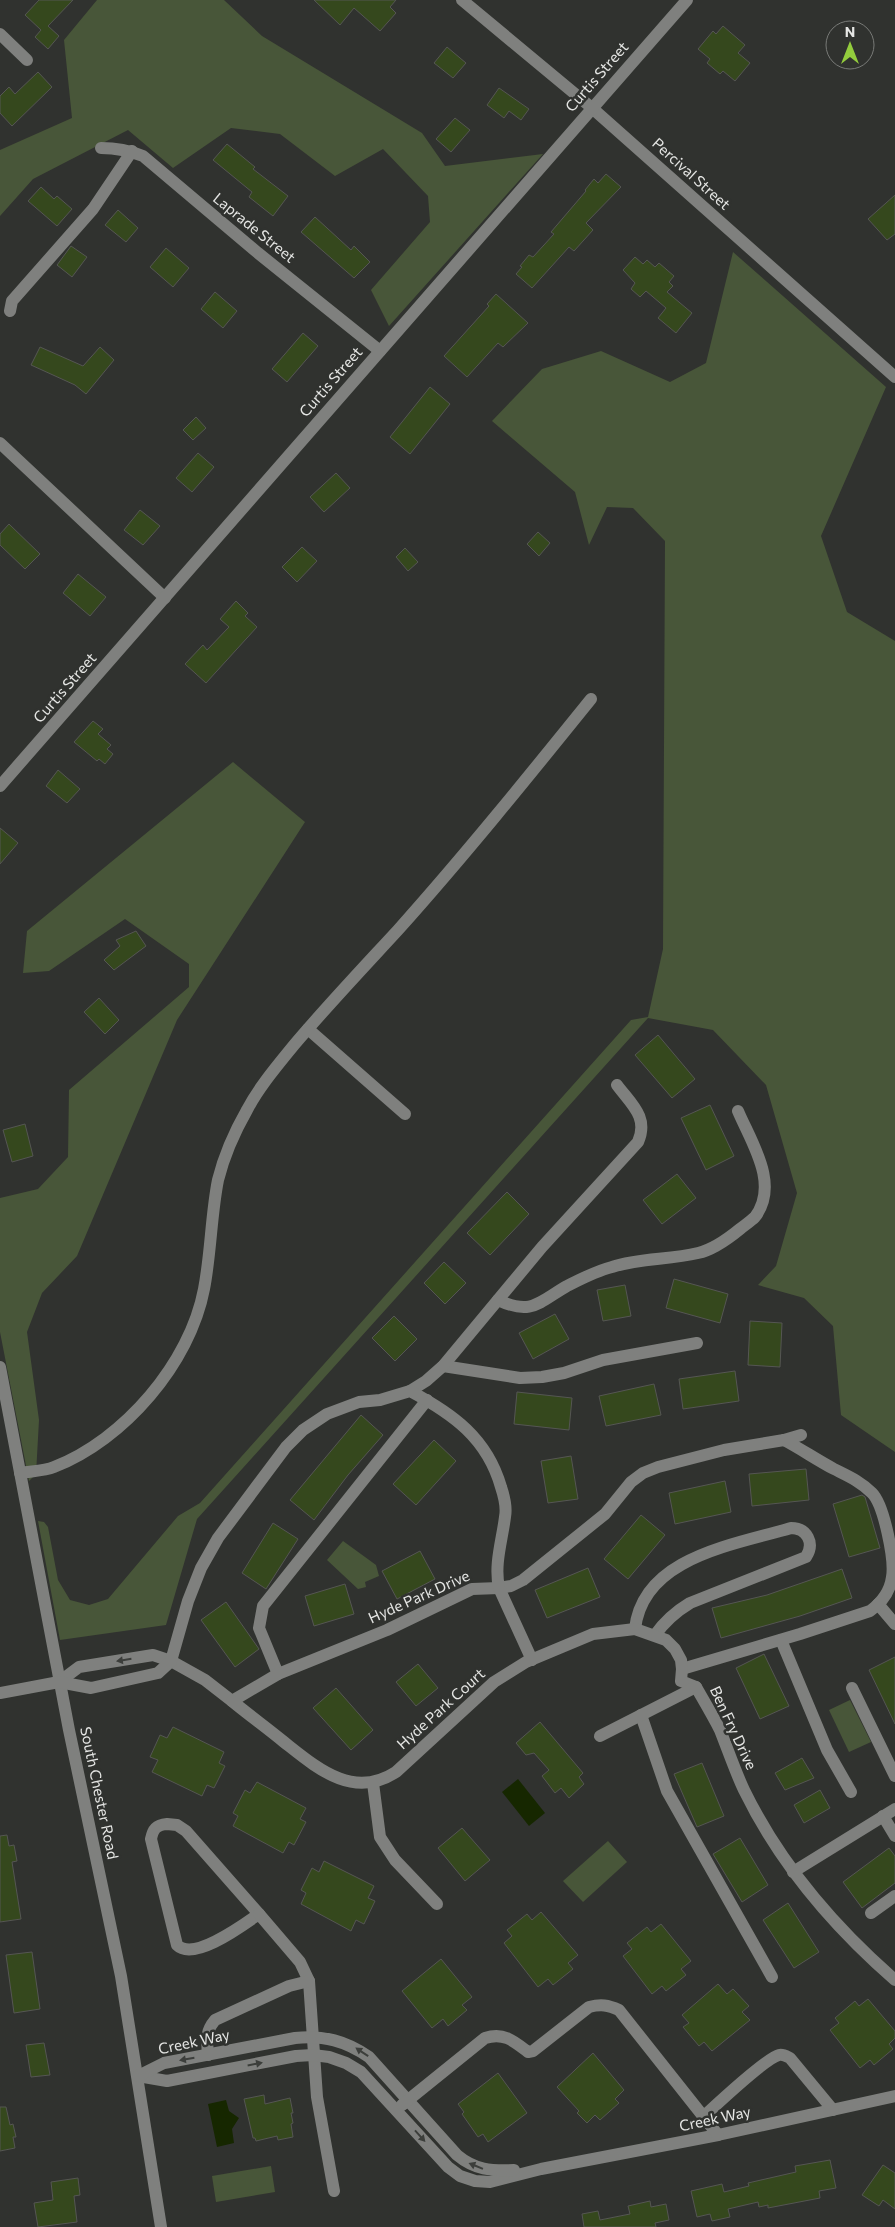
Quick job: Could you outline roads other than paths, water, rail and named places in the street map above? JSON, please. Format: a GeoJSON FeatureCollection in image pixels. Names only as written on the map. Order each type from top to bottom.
{"type":"FeatureCollection","features":[{"type":"Feature","properties":{"kind":"street","name":"Percival Street"},"geometry":{"type":"LineString","coordinates":[[462,0],[592,108],[895,377]]}},
{"type":"Feature","properties":{"kind":"street","name":"Curtis Street"},"geometry":{"type":"LineString","coordinates":[[0,786],[686,0]]}},
{"type":"Feature","properties":{"kind":"street"},"geometry":{"type":"LineString","coordinates":[[0,34],[28,60]]}},
{"type":"Feature","properties":{"kind":"street","name":"Laprade Street"},"geometry":{"type":"LineString","coordinates":[[101,148],[132,151],[143,156],[258,253],[380,351]]}},
{"type":"Feature","properties":{"kind":"street"},"geometry":{"type":"LineString","coordinates":[[10,311],[12,301],[94,209],[132,151]]}},
{"type":"Feature","properties":{"kind":"street"},"geometry":{"type":"LineString","coordinates":[[0,443],[165,598]]}},
{"type":"Feature","properties":{"kind":"street"},"geometry":{"type":"LineString","coordinates":[[20,1473],[51,1468],[100,1442],[142,1405],[159,1386],[177,1357],[194,1322],[204,1291],[218,1180],[229,1147],[247,1108],[274,1069],[400,928],[507,804],[591,699]]}},
{"type":"Feature","properties":{"kind":"street"},"geometry":{"type":"LineString","coordinates":[[308,1029],[405,1114]]}},
{"type":"Feature","properties":{"kind":"street"},"geometry":{"type":"LineString","coordinates":[[0,1693],[59,1682],[91,1688],[158,1673],[171,1661],[188,1601],[201,1568],[218,1538],[286,1446],[303,1430],[327,1414],[359,1402],[380,1400],[410,1391],[426,1381],[443,1366],[542,1247],[638,1142],[642,1134],[640,1114],[617,1085]]}},
{"type":"Feature","properties":{"kind":"street"},"geometry":{"type":"LineString","coordinates":[[498,1300],[516,1307],[537,1305],[565,1287],[611,1267],[639,1260],[700,1253],[732,1235],[755,1216],[764,1195],[764,1171],[738,1111]]}},
{"type":"Feature","properties":{"kind":"street"},"geometry":{"type":"LineString","coordinates":[[443,1366],[520,1378],[542,1377],[564,1373],[602,1360],[697,1343]]}},
{"type":"Feature","properties":{"kind":"street","name":"South Chester Road"},"geometry":{"type":"LineString","coordinates":[[0,1367],[59,1682],[121,1976],[161,2227]]}},
{"type":"Feature","properties":{"kind":"street"},"geometry":{"type":"LineString","coordinates":[[410,1391],[427,1400],[473,1434],[486,1450],[496,1468],[505,1499],[506,1515],[496,1576],[499,1588],[532,1660]]}},
{"type":"Feature","properties":{"kind":"street"},"geometry":{"type":"LineString","coordinates":[[278,1674],[259,1628],[263,1606],[427,1400]]}},
{"type":"Feature","properties":{"kind":"street","name":"Hyde Park Drive"},"geometry":{"type":"LineString","coordinates":[[232,1701],[278,1674],[387,1630],[472,1589],[511,1586],[523,1580],[604,1514],[630,1482],[643,1473],[658,1467],[724,1450],[784,1440],[801,1435]]}},
{"type":"Feature","properties":{"kind":"street"},"geometry":{"type":"LineString","coordinates":[[682,1669],[870,1611],[888,1591],[893,1565],[880,1506],[874,1495],[853,1477],[833,1468],[784,1440]]}},
{"type":"Feature","properties":{"kind":"street"},"geometry":{"type":"LineString","coordinates":[[636,1629],[641,1605],[650,1590],[676,1566],[702,1555],[791,1528],[798,1528],[805,1532],[811,1545],[806,1557],[690,1603],[677,1611],[664,1623],[656,1635]]}},
{"type":"Feature","properties":{"kind":"street"},"geometry":{"type":"LineString","coordinates":[[878,1604],[895,1624]]}},
{"type":"Feature","properties":{"kind":"street","name":"Ben Fry Drive"},"geometry":{"type":"LineString","coordinates":[[532,1660],[593,1634],[636,1629],[666,1640],[675,1649],[682,1669],[681,1681],[696,1687],[719,1729],[744,1790],[766,1830],[793,1872],[828,1916],[857,1947],[895,1980]]}},
{"type":"Feature","properties":{"kind":"street"},"geometry":{"type":"LineString","coordinates":[[781,1640],[827,1750],[851,1792]]}},
{"type":"Feature","properties":{"kind":"street"},"geometry":{"type":"LineString","coordinates":[[59,1682],[79,1667],[153,1655],[171,1661],[205,1680],[232,1701]]}},
{"type":"Feature","properties":{"kind":"street","name":"Hyde Park Court"},"geometry":{"type":"LineString","coordinates":[[232,1701],[318,1769],[335,1778],[360,1784],[373,1783],[385,1780],[396,1772],[494,1682],[514,1668],[532,1660]]}},
{"type":"Feature","properties":{"kind":"street"},"geometry":{"type":"LineString","coordinates":[[600,1736],[696,1687]]}},
{"type":"Feature","properties":{"kind":"street"},"geometry":{"type":"LineString","coordinates":[[852,1688],[895,1776]]}},
{"type":"Feature","properties":{"kind":"street"},"geometry":{"type":"LineString","coordinates":[[641,1715],[667,1791],[772,1977]]}},
{"type":"Feature","properties":{"kind":"street"},"geometry":{"type":"LineString","coordinates":[[373,1783],[380,1837],[395,1860],[437,1904]]}},
{"type":"Feature","properties":{"kind":"street"},"geometry":{"type":"LineString","coordinates":[[793,1872],[891,1810],[895,1836]]}},
{"type":"Feature","properties":{"kind":"street"},"geometry":{"type":"LineString","coordinates":[[259,1914],[229,1935],[188,1950],[181,1949],[177,1945],[151,1839],[153,1831],[158,1825],[167,1824],[177,1825],[186,1831],[259,1914],[300,1962],[309,1980],[317,2097],[334,2191]]}},
{"type":"Feature","properties":{"kind":"street"},"geometry":{"type":"LineString","coordinates":[[871,1913],[895,1896]]}},
{"type":"Feature","properties":{"kind":"street"},"geometry":{"type":"LineString","coordinates":[[208,2055],[206,2036],[209,2027],[215,2020],[289,1986],[309,1980]]}},
{"type":"Feature","properties":{"kind":"street"},"geometry":{"type":"LineString","coordinates":[[396,2110],[485,2038],[502,2035],[512,2039],[528,2052],[533,2051],[589,2007],[599,2004],[610,2005],[619,2010],[718,2135]]}},
{"type":"Feature","properties":{"kind":"street","name":"Creek Way"},"geometry":{"type":"LineString","coordinates":[[138,2076],[164,2063],[312,2036],[335,2039],[354,2046],[369,2057],[457,2155],[467,2163],[481,2169],[493,2171],[541,2169]]}},
{"type":"Feature","properties":{"kind":"street","name":"Creek Way"},"geometry":{"type":"LineString","coordinates":[[138,2076],[167,2080],[296,2056],[313,2055],[329,2057],[346,2063],[361,2072],[448,2167],[460,2176],[490,2182],[541,2169],[718,2135],[895,2096]]}},
{"type":"Feature","properties":{"kind":"street"},"geometry":{"type":"LineString","coordinates":[[703,2117],[764,2065],[777,2056],[784,2055],[790,2058],[833,2110]]}}]}
